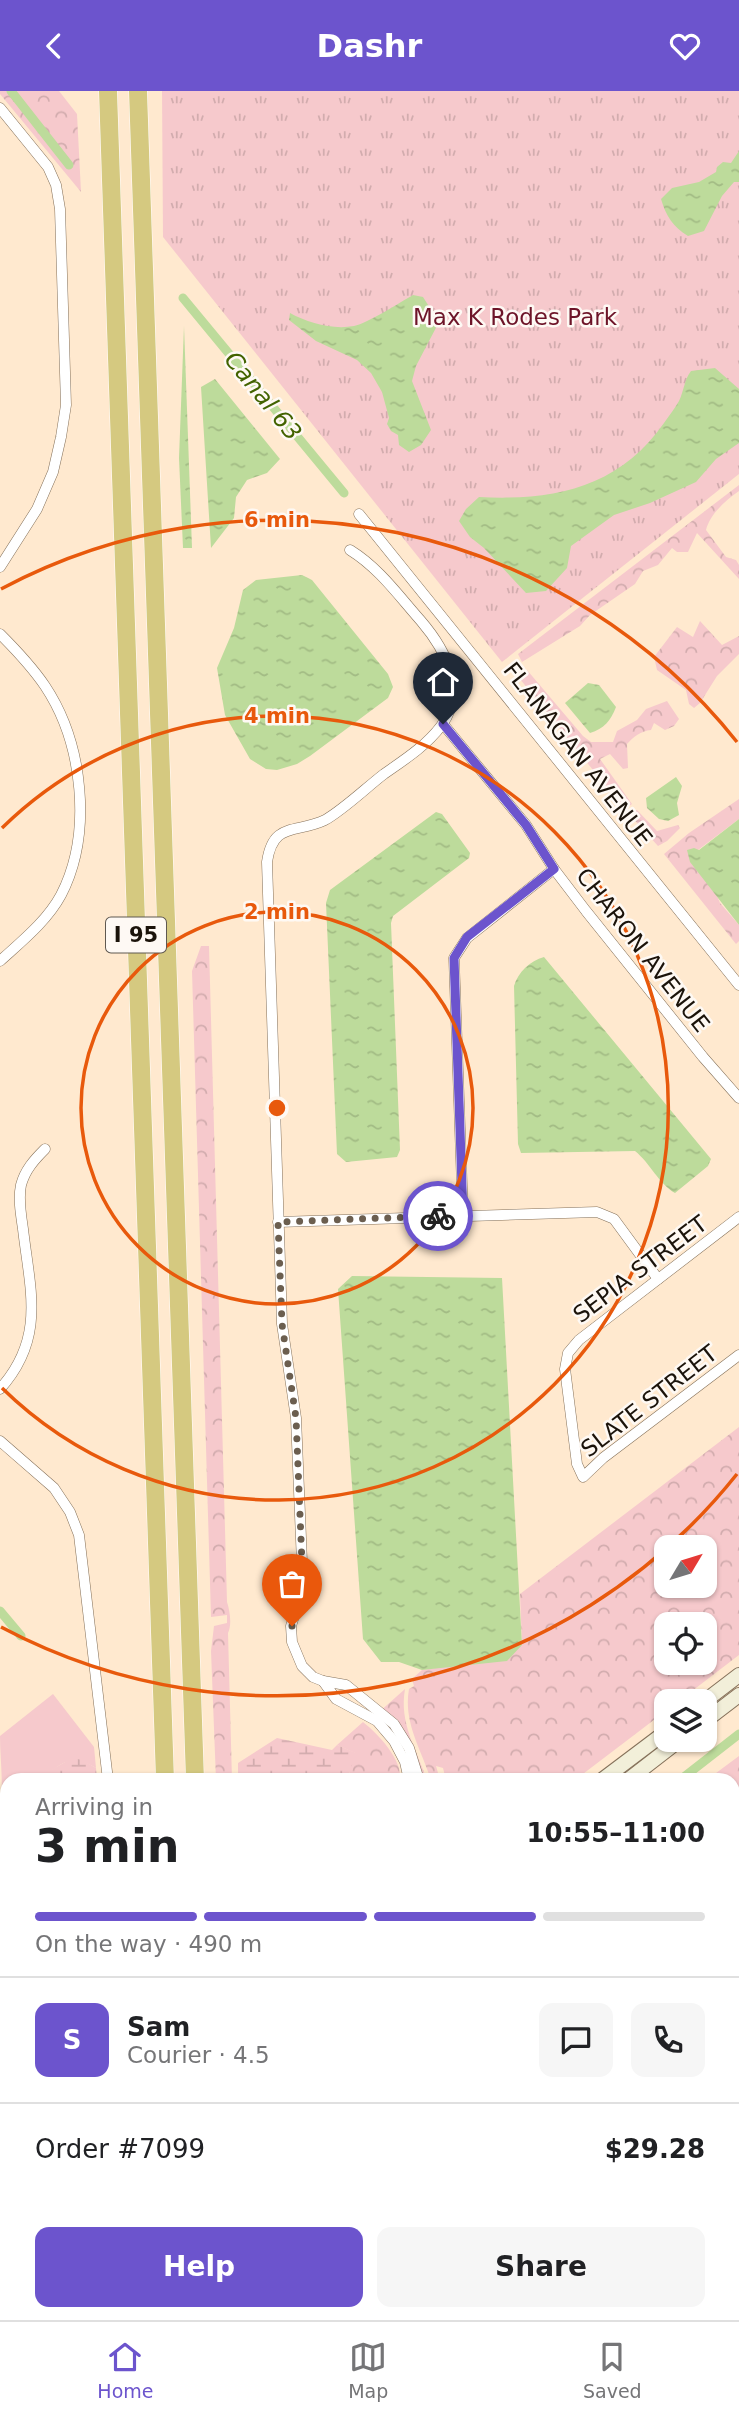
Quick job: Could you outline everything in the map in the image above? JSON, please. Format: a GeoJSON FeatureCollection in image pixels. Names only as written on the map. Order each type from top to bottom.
{"type":"FeatureCollection","features":[{"type":"Feature","properties":{"kind":"highway","name":"I 95"},"geometry":{"type":"LineString","coordinates":[[108,91],[165,1773]]}},
{"type":"Feature","properties":{"kind":"highway","name":"I 95"},"geometry":{"type":"LineString","coordinates":[[138,91],[195,1773]]}},
{"type":"Feature","properties":{"kind":"main road"},"geometry":{"type":"LineString","coordinates":[[717,1692],[739,1675]]}},
{"type":"Feature","properties":{"kind":"main road"},"geometry":{"type":"LineString","coordinates":[[717,1712],[739,1695]]}},
{"type":"Feature","properties":{"kind":"main road"},"geometry":{"type":"LineString","coordinates":[[611,1773],[654,1741]]}},
{"type":"Feature","properties":{"kind":"main road"},"geometry":{"type":"LineString","coordinates":[[637,1773],[664,1752]]}},
{"type":"Feature","properties":{"kind":"street"},"geometry":{"type":"LineString","coordinates":[[0,108],[48,167],[55,185],[60,209],[66,405],[53,472],[37,509],[0,567]]}},
{"type":"Feature","properties":{"kind":"street","name":"FLANAGAN AVENUE"},"geometry":{"type":"LineString","coordinates":[[359,514],[739,985]]}},
{"type":"Feature","properties":{"kind":"street"},"geometry":{"type":"LineString","coordinates":[[350,550],[370,562],[437,639],[453,676],[451,703],[443,724],[428,741],[325,820],[282,832],[269,845],[267,862],[282,1324],[296,1418],[303,1587],[292,1626],[292,1642],[302,1666],[313,1677],[346,1685],[376,1714]]}},
{"type":"Feature","properties":{"kind":"street"},"geometry":{"type":"LineString","coordinates":[[0,633],[46,688],[60,715],[70,742],[78,784],[80,825],[76,854],[69,879],[60,897],[47,916],[0,961]]}},
{"type":"Feature","properties":{"kind":"street","name":"CHARON AVENUE"},"geometry":{"type":"LineString","coordinates":[[443,724],[526,825],[554,869],[703,1057],[739,1098]]}},
{"type":"Feature","properties":{"kind":"street"},"geometry":{"type":"LineString","coordinates":[[463,1215],[454,958],[467,937],[554,869]]}},
{"type":"Feature","properties":{"kind":"street"},"geometry":{"type":"LineString","coordinates":[[0,1389],[11,1376],[27,1346],[32,1325],[32,1302],[20,1206],[21,1187],[26,1171],[44,1149]]}},
{"type":"Feature","properties":{"kind":"street"},"geometry":{"type":"LineString","coordinates":[[278,1222],[597,1212],[614,1219],[658,1279]]}},
{"type":"Feature","properties":{"kind":"street","name":"SEPIA STREET"},"geometry":{"type":"LineString","coordinates":[[583,1477],[577,1464],[571,1424],[565,1369],[568,1353],[579,1340],[739,1217]]}},
{"type":"Feature","properties":{"kind":"street","name":"SLATE STREET"},"geometry":{"type":"LineString","coordinates":[[583,1477],[603,1458],[739,1355]]}},
{"type":"Feature","properties":{"kind":"street"},"geometry":{"type":"LineString","coordinates":[[0,1441],[54,1488],[79,1535],[107,1773]]}},
{"type":"Feature","properties":{"kind":"street"},"geometry":{"type":"LineString","coordinates":[[323,1681],[336,1699],[345,1705],[376,1714],[394,1724],[416,1773]]}},
{"type":"Feature","properties":{"kind":"street"},"geometry":{"type":"LineString","coordinates":[[345,1705],[356,1692]]}},
{"type":"Feature","properties":{"kind":"street"},"geometry":{"type":"LineString","coordinates":[[404,1750],[407,1773]]}},
{"type":"Feature","properties":{"kind":"green space"},"geometry":{"type":"Polygon","coordinates":[[[0,91],[59,91],[77,114],[81,192],[0,94],[0,91]]]}},
{"type":"Feature","properties":{"kind":"green space","name":"Max K Rodes Park"},"geometry":{"type":"Polygon","coordinates":[[[162,91],[739,91],[739,474],[502,662],[163,237],[162,91]]]}},
{"type":"Feature","properties":{"kind":"green space"},"geometry":{"type":"Polygon","coordinates":[[[739,485],[739,491],[715,513],[706,530],[726,557],[736,560],[739,565],[739,579],[697,533],[688,552],[677,552],[672,548],[658,565],[643,571],[635,584],[590,615],[580,626],[522,662],[518,654],[739,485]]]}},
{"type":"Feature","properties":{"kind":"green space"},"geometry":{"type":"Polygon","coordinates":[[[700,621],[722,645],[739,636],[739,654],[717,676],[694,708],[689,704],[686,690],[657,670],[654,657],[677,627],[693,637],[700,621]]]}},
{"type":"Feature","properties":{"kind":"green space"},"geometry":{"type":"Polygon","coordinates":[[[527,670],[591,742],[613,742],[617,731],[637,720],[646,709],[667,701],[679,719],[674,726],[665,730],[654,723],[651,730],[629,741],[628,768],[623,769],[610,754],[600,759],[632,804],[623,807],[516,674],[527,670]]]}},
{"type":"Feature","properties":{"kind":"green space"},"geometry":{"type":"Polygon","coordinates":[[[739,799],[739,819],[698,850],[720,903],[739,925],[739,941],[736,944],[664,854],[689,833],[739,799]]]}},
{"type":"Feature","properties":{"kind":"green space"},"geometry":{"type":"Polygon","coordinates":[[[637,810],[657,831],[678,825],[680,828],[658,846],[629,814],[637,810]]]}},
{"type":"Feature","properties":{"kind":"green space"},"geometry":{"type":"Polygon","coordinates":[[[201,946],[209,946],[227,1602],[230,1618],[228,1633],[232,1773],[216,1773],[211,1651],[214,1626],[227,1623],[227,1615],[211,1617],[192,971],[201,946]]]}},
{"type":"Feature","properties":{"kind":"green space"},"geometry":{"type":"Polygon","coordinates":[[[739,1427],[739,1655],[717,1672],[717,1612],[654,1612],[654,1675],[713,1675],[695,1689],[654,1689],[654,1720],[584,1773],[444,1773],[443,1768],[436,1766],[438,1773],[428,1773],[408,1713],[409,1689],[414,1686],[412,1679],[422,1670],[522,1645],[520,1594],[739,1427]]]}},
{"type":"Feature","properties":{"kind":"green space"},"geometry":{"type":"Polygon","coordinates":[[[405,1689],[406,1724],[424,1773],[404,1773],[398,1756],[369,1721],[405,1689]]]}},
{"type":"Feature","properties":{"kind":"green space"},"geometry":{"type":"Polygon","coordinates":[[[53,1694],[94,1747],[96,1768],[77,1760],[64,1763],[47,1773],[2,1773],[0,1736],[53,1694]]]}},
{"type":"Feature","properties":{"kind":"green space"},"geometry":{"type":"Polygon","coordinates":[[[363,1722],[376,1733],[394,1756],[400,1773],[350,1773],[355,1753],[337,1745],[363,1722]]]}},
{"type":"Feature","properties":{"kind":"green space"},"geometry":{"type":"Polygon","coordinates":[[[277,1738],[332,1750],[337,1745],[356,1753],[349,1773],[238,1773],[238,1763],[277,1738]]]}},
{"type":"Feature","properties":{"kind":"green space"},"geometry":{"type":"Polygon","coordinates":[[[739,1756],[739,1773],[716,1773],[739,1756]]]}},
{"type":"Feature","properties":{"kind":"green space"},"geometry":{"type":"Polygon","coordinates":[[[72,1758],[96,1768],[96,1773],[46,1773],[72,1758]]]}},
{"type":"Feature","properties":{"kind":"water"},"geometry":{"type":"Polygon","coordinates":[[[739,151],[739,182],[734,182],[722,196],[704,231],[688,236],[671,220],[661,199],[672,188],[699,182],[716,172],[723,162],[731,163],[739,151]]]}},
{"type":"Feature","properties":{"kind":"water"},"geometry":{"type":"Polygon","coordinates":[[[413,295],[423,297],[439,322],[416,366],[412,381],[431,430],[421,445],[409,452],[399,445],[398,435],[391,431],[387,424],[389,418],[382,392],[371,373],[357,360],[316,341],[289,320],[290,313],[321,325],[354,326],[413,295]]]}},
{"type":"Feature","properties":{"kind":"water"},"geometry":{"type":"Polygon","coordinates":[[[184,326],[192,548],[183,548],[179,458],[184,326]]]}},
{"type":"Feature","properties":{"kind":"water"},"geometry":{"type":"Polygon","coordinates":[[[715,368],[739,389],[739,443],[716,459],[696,482],[650,503],[614,515],[571,546],[567,568],[546,591],[526,593],[484,548],[470,537],[459,521],[466,509],[479,497],[506,498],[558,492],[582,486],[627,463],[664,423],[681,397],[691,371],[715,368]]]}},
{"type":"Feature","properties":{"kind":"water"},"geometry":{"type":"Polygon","coordinates":[[[215,379],[280,459],[267,473],[247,480],[236,497],[234,518],[211,548],[201,387],[215,379]]]}},
{"type":"Feature","properties":{"kind":"water"},"geometry":{"type":"Polygon","coordinates":[[[302,575],[312,580],[388,674],[393,687],[388,698],[310,756],[297,764],[277,770],[266,769],[250,759],[225,715],[217,668],[234,628],[243,590],[256,580],[302,575]]]}},
{"type":"Feature","properties":{"kind":"water"},"geometry":{"type":"Polygon","coordinates":[[[588,683],[599,685],[616,707],[606,723],[590,733],[565,703],[588,683]]]}},
{"type":"Feature","properties":{"kind":"water"},"geometry":{"type":"Polygon","coordinates":[[[676,777],[682,786],[677,803],[679,815],[668,821],[659,819],[647,808],[646,798],[676,777]]]}},
{"type":"Feature","properties":{"kind":"water"},"geometry":{"type":"Polygon","coordinates":[[[436,812],[442,814],[470,853],[469,858],[393,916],[391,923],[400,1150],[397,1157],[346,1162],[337,1154],[326,903],[330,890],[436,812]]]}},
{"type":"Feature","properties":{"kind":"water"},"geometry":{"type":"Polygon","coordinates":[[[739,819],[739,925],[690,862],[687,850],[699,850],[739,819]]]}},
{"type":"Feature","properties":{"kind":"water"},"geometry":{"type":"Polygon","coordinates":[[[544,957],[711,1159],[708,1166],[675,1193],[635,1151],[521,1153],[518,1144],[514,986],[525,968],[544,957]]]}},
{"type":"Feature","properties":{"kind":"water"},"geometry":{"type":"Polygon","coordinates":[[[352,1276],[502,1278],[522,1645],[507,1661],[422,1670],[399,1662],[381,1662],[363,1639],[338,1289],[352,1276]]]}},
{"type":"Feature","properties":{"kind":"waterway","name":"Canal 63"},"geometry":{"type":"LineString","coordinates":[[11,91],[69,165]]}},
{"type":"Feature","properties":{"kind":"waterway","name":"Canal 63"},"geometry":{"type":"LineString","coordinates":[[183,298],[344,493]]}},
{"type":"Feature","properties":{"kind":"waterway"},"geometry":{"type":"LineString","coordinates":[[0,1611],[21,1636]]}},
{"type":"Feature","properties":{"kind":"waterway"},"geometry":{"type":"LineString","coordinates":[[689,1773],[739,1734]]}},
{"type":"Feature","properties":{"kind":"way so far"},"geometry":{"type":"LineString","coordinates":[[292,1626],[303,1587],[296,1418],[282,1324],[278,1222],[438,1216]]}},
{"type":"Feature","properties":{"kind":"route"},"geometry":{"type":"LineString","coordinates":[[438,1216],[463,1215],[454,958],[467,937],[554,869],[526,825],[443,724]]}}]}
